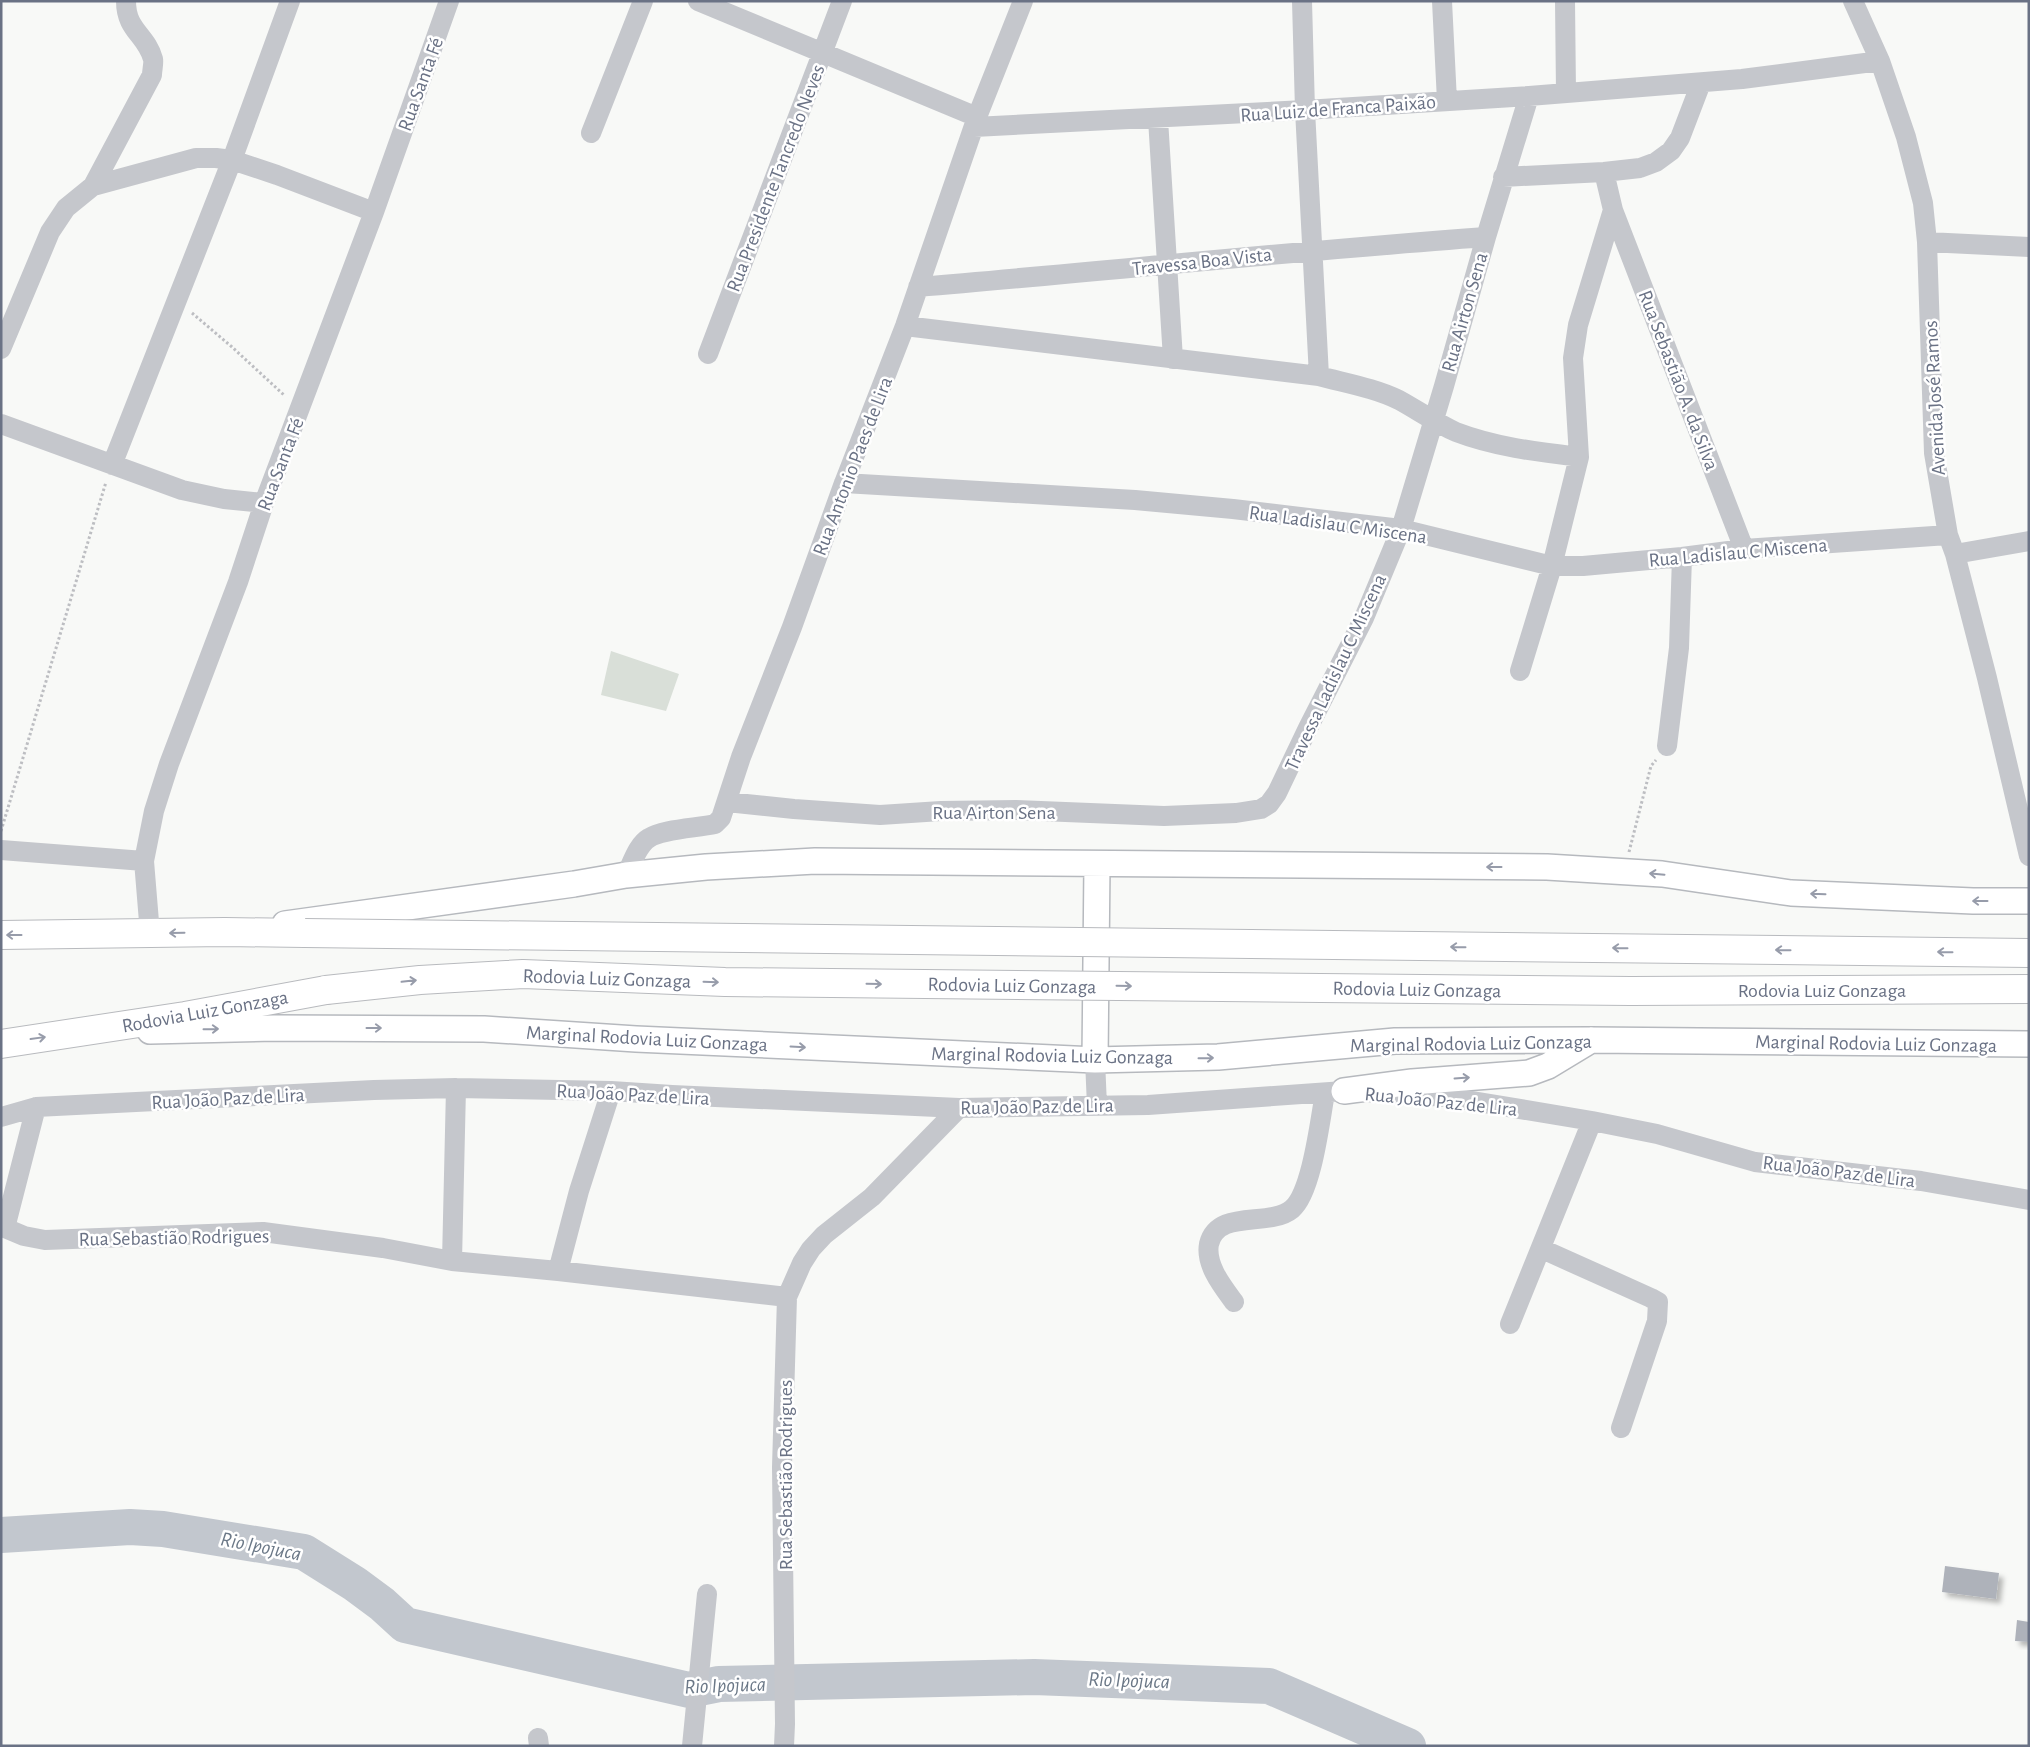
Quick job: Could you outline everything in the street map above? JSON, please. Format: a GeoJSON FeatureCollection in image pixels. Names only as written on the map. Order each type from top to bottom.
{"type":"FeatureCollection","features":[{"type":"Feature","properties":{"kind":"highway","name":"Rodovia Luiz Gonzaga"},"geometry":{"type":"LineString","coordinates":[[1,935],[225,932],[2029,953]]}},
{"type":"Feature","properties":{"kind":"highway","name":"Rodovia Luiz Gonzaga"},"geometry":{"type":"LineString","coordinates":[[1,1044],[184,1016],[326,990],[420,980],[523,974],[725,982],[1631,991],[2029,989]]}},
{"type":"Feature","properties":{"kind":"main road"},"geometry":{"type":"LineString","coordinates":[[225,932],[574,884],[626,875],[706,867],[815,861],[1547,867],[1662,874],[1791,893],[1973,901],[2029,901]]}},
{"type":"Feature","properties":{"kind":"main road"},"geometry":{"type":"LineString","coordinates":[[1095,1060],[1097,864]]}},
{"type":"Feature","properties":{"kind":"main road","name":"Marginal Rodovia Luiz Gonzaga"},"geometry":{"type":"LineString","coordinates":[[75,1033],[274,1028],[484,1029],[636,1039],[1095,1060],[1218,1057],[1395,1041],[1591,1040],[2029,1044]]}},
{"type":"Feature","properties":{"kind":"main road"},"geometry":{"type":"LineString","coordinates":[[1334,1092],[1412,1082],[1529,1073],[1548,1066],[1591,1040]]}},
{"type":"Feature","properties":{"kind":"street"},"geometry":{"type":"LineString","coordinates":[[1,349],[6,330],[50,232],[66,208],[93,186],[152,75],[153,60],[145,44],[130,23],[126,14],[126,1]]}},
{"type":"Feature","properties":{"kind":"street"},"geometry":{"type":"LineString","coordinates":[[112,465],[232,160],[290,1]]}},
{"type":"Feature","properties":{"kind":"street","name":"Rua Santa Fé"},"geometry":{"type":"LineString","coordinates":[[150,934],[144,861],[154,811],[169,764],[238,582],[264,503],[374,212],[449,1]]}},
{"type":"Feature","properties":{"kind":"street"},"geometry":{"type":"LineString","coordinates":[[591,133],[643,1]]}},
{"type":"Feature","properties":{"kind":"street","name":"Rua Luiz de Franca Paixão"},"geometry":{"type":"LineString","coordinates":[[698,1],[823,53],[976,122],[1158,119],[1529,96],[1701,83],[1880,62]]}},
{"type":"Feature","properties":{"kind":"street","name":"Rua Presidente Tancredo Neves"},"geometry":{"type":"LineString","coordinates":[[708,354],[842,1]]}},
{"type":"Feature","properties":{"kind":"street","name":"Rua Antonio Paes de Lira"},"geometry":{"type":"LineString","coordinates":[[626,875],[640,847],[648,838],[660,833],[715,824],[721,818],[740,757],[792,627],[844,484],[905,326],[976,122],[1023,1]]}},
{"type":"Feature","properties":{"kind":"street"},"geometry":{"type":"LineString","coordinates":[[1302,1],[1305,110],[1319,376]]}},
{"type":"Feature","properties":{"kind":"street"},"geometry":{"type":"LineString","coordinates":[[1442,1],[1447,101]]}},
{"type":"Feature","properties":{"kind":"street"},"geometry":{"type":"LineString","coordinates":[[1565,1],[1566,93]]}},
{"type":"Feature","properties":{"kind":"street","name":"Avenida José Ramos"},"geometry":{"type":"LineString","coordinates":[[1853,1],[1880,62],[1906,137],[1923,203],[1927,242],[1934,453],[1948,535],[1955,554],[1988,678],[2029,856]]}},
{"type":"Feature","properties":{"kind":"street"},"geometry":{"type":"LineString","coordinates":[[1503,177],[1604,172],[1640,168],[1656,162],[1671,151],[1680,138],[1701,83]]}},
{"type":"Feature","properties":{"kind":"street","name":"Rua Airton Sena"},"geometry":{"type":"LineString","coordinates":[[1400,529],[1503,177],[1529,96]]}},
{"type":"Feature","properties":{"kind":"street"},"geometry":{"type":"LineString","coordinates":[[1158,119],[1173,359]]}},
{"type":"Feature","properties":{"kind":"street"},"geometry":{"type":"LineString","coordinates":[[93,186],[196,158],[216,158],[232,160],[277,175],[374,212]]}},
{"type":"Feature","properties":{"kind":"street","name":"Rua Sebastião A. da Silva"},"geometry":{"type":"LineString","coordinates":[[1604,172],[1613,210],[1744,549]]}},
{"type":"Feature","properties":{"kind":"street"},"geometry":{"type":"LineString","coordinates":[[1520,671],[1552,566],[1579,457],[1573,358],[1578,325],[1613,210]]}},
{"type":"Feature","properties":{"kind":"street","name":"Travessa Boa Vista"},"geometry":{"type":"LineString","coordinates":[[918,287],[1166,266],[1312,250],[1486,236]]}},
{"type":"Feature","properties":{"kind":"street"},"geometry":{"type":"LineString","coordinates":[[1927,242],[2029,247]]}},
{"type":"Feature","properties":{"kind":"street"},"geometry":{"type":"LineString","coordinates":[[905,326],[1319,376],[1366,388],[1398,400],[1433,421],[1458,432],[1528,451],[1579,457]]}},
{"type":"Feature","properties":{"kind":"street"},"geometry":{"type":"LineString","coordinates":[[1,424],[182,490],[224,499],[264,503]]}},
{"type":"Feature","properties":{"kind":"street","name":"Rua Ladislau C Miscena"},"geometry":{"type":"LineString","coordinates":[[844,484],[1135,500],[1233,509],[1400,529],[1552,566],[1682,557],[1744,549],[1948,535]]}},
{"type":"Feature","properties":{"kind":"street","name":"Travessa Ladislau C Miscena"},"geometry":{"type":"LineString","coordinates":[[1261,809],[1269,804],[1278,793],[1308,728],[1364,618],[1400,529]]}},
{"type":"Feature","properties":{"kind":"street"},"geometry":{"type":"LineString","coordinates":[[1955,554],[2029,541]]}},
{"type":"Feature","properties":{"kind":"street"},"geometry":{"type":"LineString","coordinates":[[1667,746],[1678,648],[1682,557]]}},
{"type":"Feature","properties":{"kind":"street","name":"Rua Airton Sena"},"geometry":{"type":"LineString","coordinates":[[727,802],[880,815],[941,811],[1016,810],[1164,816],[1236,813],[1261,809]]}},
{"type":"Feature","properties":{"kind":"street"},"geometry":{"type":"LineString","coordinates":[[1,850],[144,861]]}},
{"type":"Feature","properties":{"kind":"street"},"geometry":{"type":"LineString","coordinates":[[1095,1060],[1097,1106]]}},
{"type":"Feature","properties":{"kind":"street"},"geometry":{"type":"LineString","coordinates":[[452,1261],[456,1088]]}},
{"type":"Feature","properties":{"kind":"street","name":"Rua João Paz de Lira"},"geometry":{"type":"LineString","coordinates":[[1,1116],[36,1107],[374,1090],[456,1088],[611,1091],[959,1108],[1097,1106],[1224,1101],[1334,1092],[1448,1097],[1657,1134],[1755,1162],[1921,1181],[2029,1200]]}},
{"type":"Feature","properties":{"kind":"street"},"geometry":{"type":"LineString","coordinates":[[558,1271],[579,1192],[611,1091]]}},
{"type":"Feature","properties":{"kind":"street"},"geometry":{"type":"LineString","coordinates":[[1234,1302],[1220,1284],[1211,1262],[1208,1249],[1211,1237],[1219,1228],[1228,1224],[1281,1214],[1291,1209],[1300,1199],[1334,1092]]}},
{"type":"Feature","properties":{"kind":"street","name":"Rua Sebastião Rodrigues"},"geometry":{"type":"LineString","coordinates":[[36,1107],[3,1228],[24,1236],[45,1240],[264,1232],[383,1248],[452,1261],[788,1297]]}},
{"type":"Feature","properties":{"kind":"street","name":"Rua Sebastião Rodrigues"},"geometry":{"type":"LineString","coordinates":[[784,1746],[785,1653],[782,1468],[788,1297],[802,1263],[811,1249],[824,1235],[872,1196],[959,1108]]}},
{"type":"Feature","properties":{"kind":"street"},"geometry":{"type":"LineString","coordinates":[[1510,1324],[1542,1249],[1592,1121]]}},
{"type":"Feature","properties":{"kind":"street"},"geometry":{"type":"LineString","coordinates":[[1542,1249],[1658,1302],[1656,1321],[1621,1428]]}},
{"type":"Feature","properties":{"kind":"street"},"geometry":{"type":"LineString","coordinates":[[692,1746],[707,1594]]}},
{"type":"Feature","properties":{"kind":"path"},"geometry":{"type":"LineString","coordinates":[[176,300],[278,388],[300,412]]}},
{"type":"Feature","properties":{"kind":"path"},"geometry":{"type":"LineString","coordinates":[[1,831],[112,465]]}},
{"type":"Feature","properties":{"kind":"path"},"geometry":{"type":"LineString","coordinates":[[1624,872],[1651,766],[1667,746]]}},
{"type":"Feature","properties":{"kind":"shaded area"},"geometry":{"type":"Polygon","coordinates":[[[611,651],[679,674],[666,711],[601,695],[611,651]]]}},
{"type":"Feature","properties":{"kind":"building"},"geometry":{"type":"Polygon","coordinates":[[[1945,1566],[1999,1573],[1996,1599],[1942,1592],[1945,1566]]]}},
{"type":"Feature","properties":{"kind":"building"},"geometry":{"type":"Polygon","coordinates":[[[2017,1620],[2029,1622],[2029,1642],[2015,1641],[2017,1620]]]}},
{"type":"Feature","properties":{"kind":"waterway","name":"Rio Ipojuca"},"geometry":{"type":"LineString","coordinates":[[1,1535],[130,1527],[163,1529],[304,1552],[355,1584],[382,1604],[405,1625],[689,1690],[719,1684],[1034,1677],[1269,1686],[1408,1746]]}}]}
